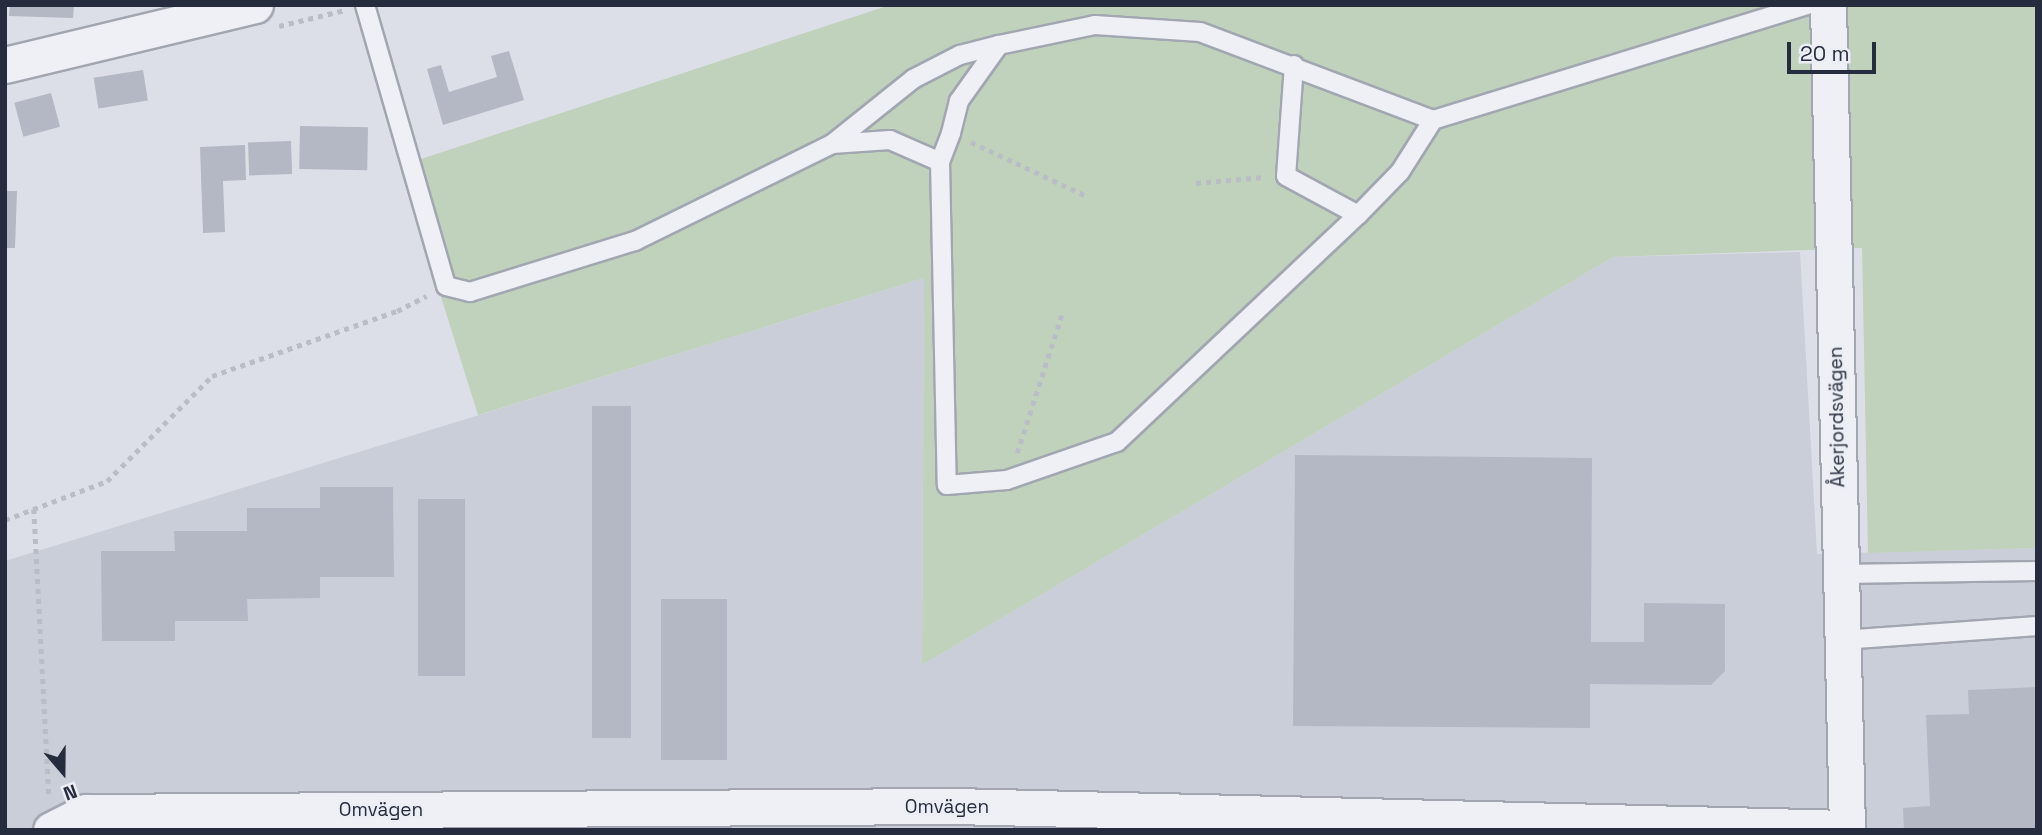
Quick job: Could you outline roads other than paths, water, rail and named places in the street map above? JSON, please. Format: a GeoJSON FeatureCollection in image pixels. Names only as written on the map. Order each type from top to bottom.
{"type":"FeatureCollection","features":[{"type":"Feature","properties":{"kind":"street"},"geometry":{"type":"LineString","coordinates":[[5,65],[255,5]]}},
{"type":"Feature","properties":{"kind":"street","name":"Åkerjordsvägen"},"geometry":{"type":"LineString","coordinates":[[1828,5],[1847,829]]}},
{"type":"Feature","properties":{"kind":"street","name":"Omvägen"},"geometry":{"type":"LineString","coordinates":[[51,829],[86,812],[955,818],[1847,829]]}},
{"type":"Feature","properties":{"kind":"lane"},"geometry":{"type":"LineString","coordinates":[[365,5],[446,286],[470,292],[635,241],[832,144],[913,79],[960,55],[999,45],[1094,25],[1200,32],[1294,65],[1433,120],[1807,5]]}},
{"type":"Feature","properties":{"kind":"lane"},"geometry":{"type":"LineString","coordinates":[[999,45],[958,101],[951,133],[940,162],[947,485],[1007,480],[1117,442],[1358,215],[1400,172],[1433,120]]}},
{"type":"Feature","properties":{"kind":"lane"},"geometry":{"type":"LineString","coordinates":[[1294,65],[1286,176],[1358,215]]}},
{"type":"Feature","properties":{"kind":"lane"},"geometry":{"type":"LineString","coordinates":[[832,144],[890,140],[940,162]]}},
{"type":"Feature","properties":{"kind":"lane"},"geometry":{"type":"LineString","coordinates":[[1841,573],[2037,571]]}},
{"type":"Feature","properties":{"kind":"lane"},"geometry":{"type":"LineString","coordinates":[[1842,640],[2036,626]]}}]}
